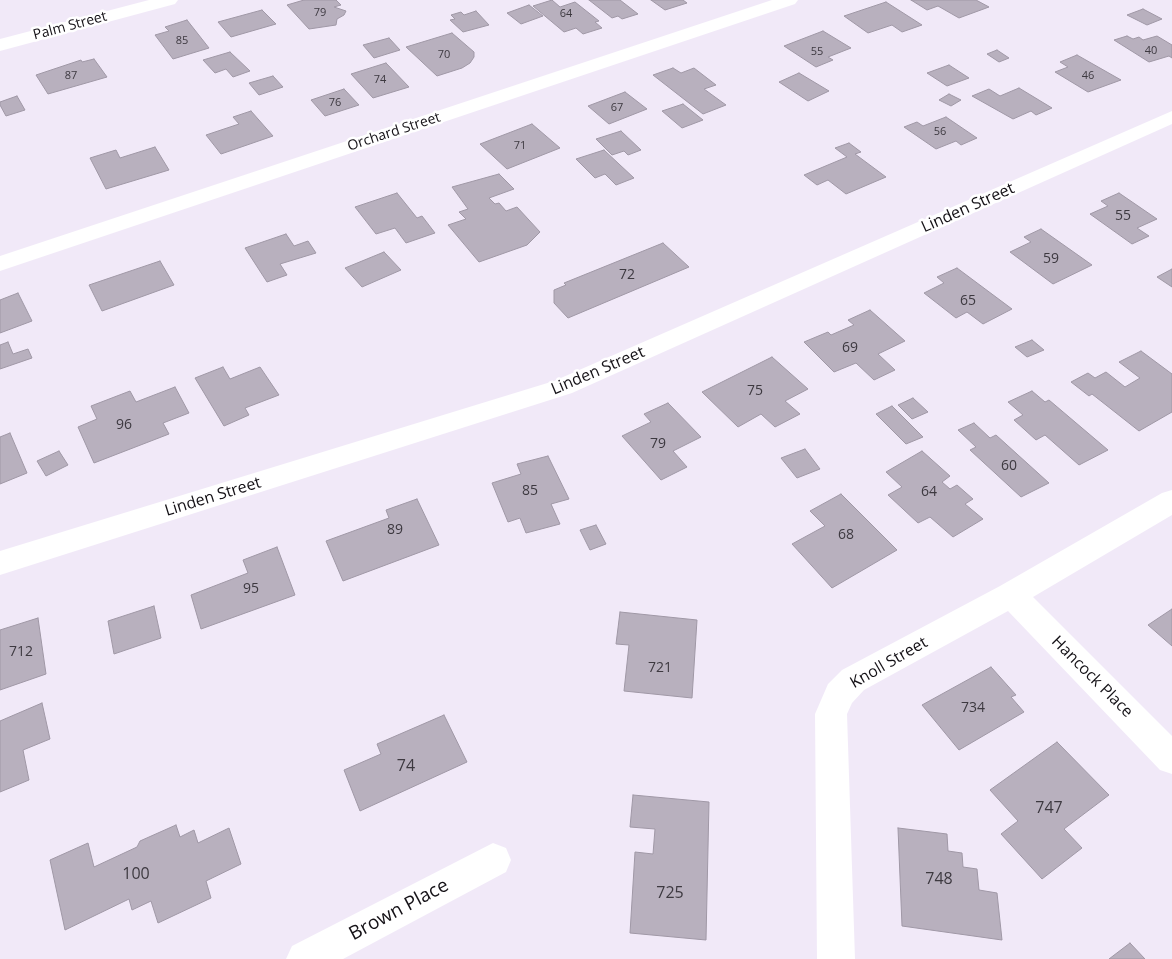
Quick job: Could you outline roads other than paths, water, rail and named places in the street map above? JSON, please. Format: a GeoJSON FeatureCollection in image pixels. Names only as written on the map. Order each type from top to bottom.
{"type":"FeatureCollection","features":[{"type":"Feature","properties":{"kind":"street","name":"Palm Street"},"geometry":{"type":"LineString","coordinates":[[0,45],[169,0]]}},
{"type":"Feature","properties":{"kind":"street","name":"Orchard Street"},"geometry":{"type":"LineString","coordinates":[[0,264],[789,0]]}},
{"type":"Feature","properties":{"kind":"street","name":"Linden Street"},"geometry":{"type":"LineString","coordinates":[[0,564],[563,387],[1172,117]]}},
{"type":"Feature","properties":{"kind":"street","name":"Knoll Street"},"geometry":{"type":"LineString","coordinates":[[836,959],[830,714],[839,694],[853,680],[1011,595],[1172,501]]}},
{"type":"Feature","properties":{"kind":"street","name":"Hancock Place"},"geometry":{"type":"LineString","coordinates":[[1011,595],[1172,759]]}},
{"type":"Feature","properties":{"kind":"street","name":"Brown Place"},"geometry":{"type":"LineString","coordinates":[[305,959],[493,860]]}}]}
